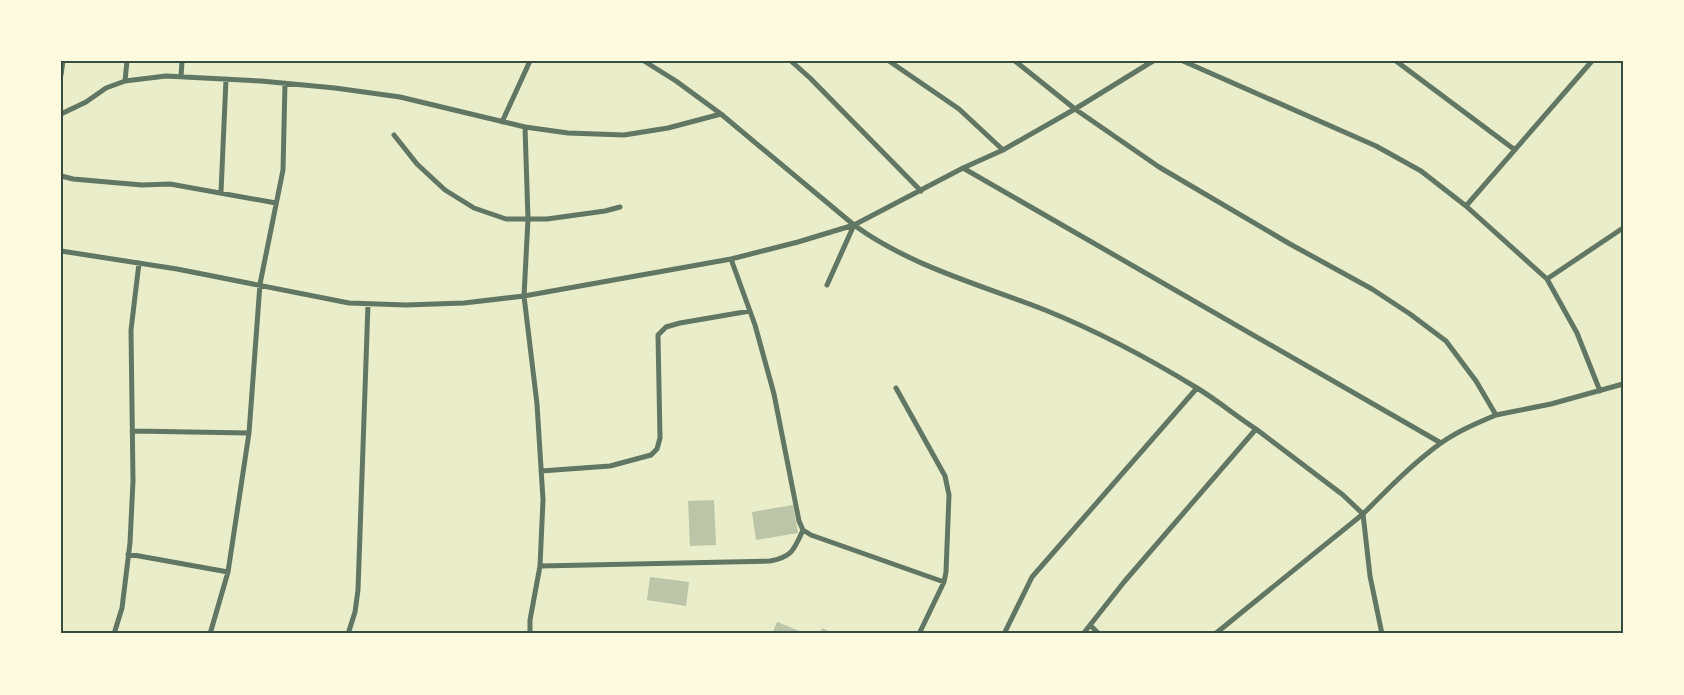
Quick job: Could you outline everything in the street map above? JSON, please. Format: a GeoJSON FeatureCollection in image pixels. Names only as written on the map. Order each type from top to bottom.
{"type":"FeatureCollection","features":[{"type":"Feature","properties":{"kind":"street"},"geometry":{"type":"LineString","coordinates":[[61,75],[62,61]]}},
{"type":"Feature","properties":{"kind":"street"},"geometry":{"type":"LineString","coordinates":[[125,80],[127,61]]}},
{"type":"Feature","properties":{"kind":"street"},"geometry":{"type":"LineString","coordinates":[[181,77],[182,61]]}},
{"type":"Feature","properties":{"kind":"street"},"geometry":{"type":"LineString","coordinates":[[502,122],[530,61]]}},
{"type":"Feature","properties":{"kind":"street"},"geometry":{"type":"LineString","coordinates":[[644,61],[676,81],[721,114],[871,238],[976,286],[1045,310],[1116,342],[1198,388],[1256,429],[1342,495],[1363,514],[1370,576],[1382,634]]}},
{"type":"Feature","properties":{"kind":"street"},"geometry":{"type":"LineString","coordinates":[[791,61],[810,78],[920,191]]}},
{"type":"Feature","properties":{"kind":"street"},"geometry":{"type":"LineString","coordinates":[[889,61],[959,109],[1003,150]]}},
{"type":"Feature","properties":{"kind":"street"},"geometry":{"type":"LineString","coordinates":[[1016,61],[1075,109],[1159,167],[1290,244],[1372,289],[1410,314],[1446,341],[1476,381],[1496,415]]}},
{"type":"Feature","properties":{"kind":"street"},"geometry":{"type":"LineString","coordinates":[[61,251],[260,284],[349,303],[406,306],[524,296],[731,259],[854,225],[962,168],[1003,150],[1153,61]]}},
{"type":"Feature","properties":{"kind":"street"},"geometry":{"type":"LineString","coordinates":[[1183,61],[1376,146],[1421,171],[1466,206],[1548,280],[1577,332],[1600,391]]}},
{"type":"Feature","properties":{"kind":"street"},"geometry":{"type":"LineString","coordinates":[[1396,61],[1515,150]]}},
{"type":"Feature","properties":{"kind":"street"},"geometry":{"type":"LineString","coordinates":[[1466,206],[1592,61]]}},
{"type":"Feature","properties":{"kind":"street"},"geometry":{"type":"LineString","coordinates":[[61,114],[86,102],[106,88],[125,80],[166,76],[285,83],[400,97],[525,127],[568,133],[624,135],[668,128],[721,114]]}},
{"type":"Feature","properties":{"kind":"street"},"geometry":{"type":"LineString","coordinates":[[220,192],[226,79]]}},
{"type":"Feature","properties":{"kind":"street"},"geometry":{"type":"LineString","coordinates":[[210,634],[228,572],[249,433],[260,284],[283,170],[285,83]]}},
{"type":"Feature","properties":{"kind":"street"},"geometry":{"type":"LineString","coordinates":[[525,127],[528,220],[524,296],[537,404],[543,500],[540,566],[530,620],[530,634]]}},
{"type":"Feature","properties":{"kind":"street"},"geometry":{"type":"LineString","coordinates":[[394,135],[417,164],[446,190],[474,208],[506,219],[528,220],[605,211],[620,207]]}},
{"type":"Feature","properties":{"kind":"street"},"geometry":{"type":"LineString","coordinates":[[962,168],[1441,442]]}},
{"type":"Feature","properties":{"kind":"street"},"geometry":{"type":"LineString","coordinates":[[61,176],[73,179],[142,185],[170,184],[276,203]]}},
{"type":"Feature","properties":{"kind":"street"},"geometry":{"type":"LineString","coordinates":[[828,285],[854,225]]}},
{"type":"Feature","properties":{"kind":"street"},"geometry":{"type":"LineString","coordinates":[[1548,280],[1623,228]]}},
{"type":"Feature","properties":{"kind":"street"},"geometry":{"type":"LineString","coordinates":[[731,259],[750,311],[774,394],[799,521],[803,530],[811,535],[944,582]]}},
{"type":"Feature","properties":{"kind":"street"},"geometry":{"type":"LineString","coordinates":[[114,634],[122,608],[133,482],[131,330],[139,263]]}},
{"type":"Feature","properties":{"kind":"street"},"geometry":{"type":"LineString","coordinates":[[348,634],[355,612],[358,590],[368,304]]}},
{"type":"Feature","properties":{"kind":"street"},"geometry":{"type":"LineString","coordinates":[[541,470],[610,466],[651,455],[657,449],[660,438],[658,334],[666,327],[680,323],[750,311]]}},
{"type":"Feature","properties":{"kind":"street"},"geometry":{"type":"LineString","coordinates":[[1215,634],[1363,514],[1441,442],[1468,427],[1496,415],[1550,404],[1623,384]]}},
{"type":"Feature","properties":{"kind":"street"},"geometry":{"type":"LineString","coordinates":[[896,388],[945,476],[949,495],[944,582],[919,634]]}},
{"type":"Feature","properties":{"kind":"street"},"geometry":{"type":"LineString","coordinates":[[1004,634],[1032,577],[1198,388]]}},
{"type":"Feature","properties":{"kind":"street"},"geometry":{"type":"LineString","coordinates":[[1083,634],[1124,582],[1256,429]]}},
{"type":"Feature","properties":{"kind":"street"},"geometry":{"type":"LineString","coordinates":[[132,431],[249,433]]}},
{"type":"Feature","properties":{"kind":"street"},"geometry":{"type":"LineString","coordinates":[[540,566],[770,561],[783,558],[794,550],[803,530]]}},
{"type":"Feature","properties":{"kind":"street"},"geometry":{"type":"LineString","coordinates":[[128,554],[228,572]]}},
{"type":"Feature","properties":{"kind":"street"},"geometry":{"type":"LineString","coordinates":[[1090,626],[1099,634]]}},
{"type":"Feature","properties":{"kind":"building"},"geometry":{"type":"Polygon","coordinates":[[[714,500],[716,545],[690,546],[688,501],[714,500]]]}},
{"type":"Feature","properties":{"kind":"building"},"geometry":{"type":"Polygon","coordinates":[[[793,505],[798,533],[756,540],[752,512],[793,505]]]}},
{"type":"Feature","properties":{"kind":"building"},"geometry":{"type":"Polygon","coordinates":[[[650,577],[689,582],[686,606],[647,600],[650,577]]]}},
{"type":"Feature","properties":{"kind":"building"},"geometry":{"type":"Polygon","coordinates":[[[777,622],[807,634],[772,634],[777,622]]]}},
{"type":"Feature","properties":{"kind":"building"},"geometry":{"type":"Polygon","coordinates":[[[822,628],[835,634],[820,634],[822,628]]]}}]}
